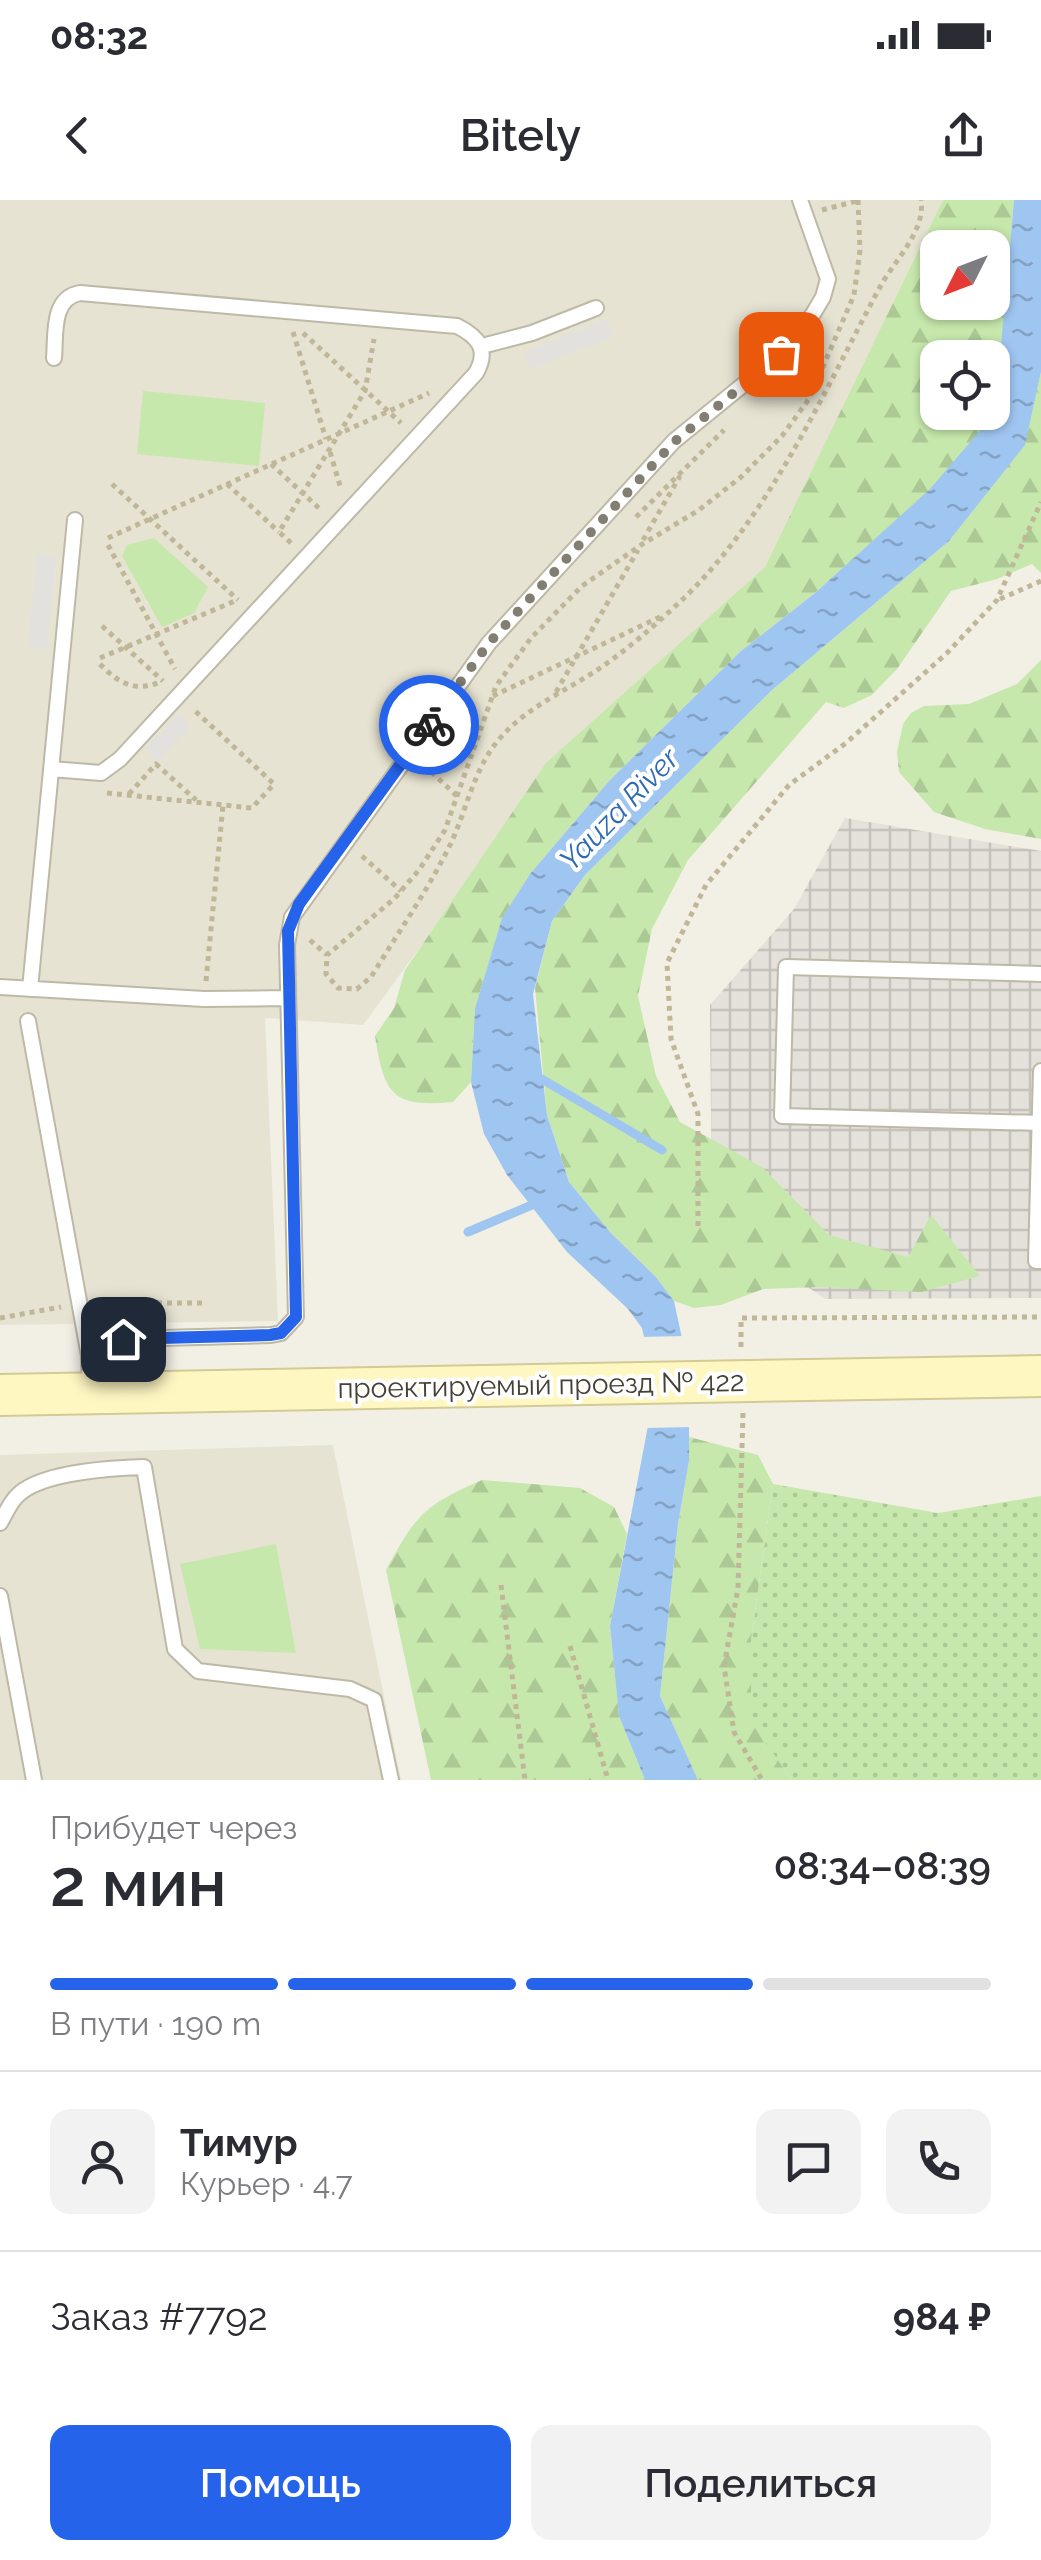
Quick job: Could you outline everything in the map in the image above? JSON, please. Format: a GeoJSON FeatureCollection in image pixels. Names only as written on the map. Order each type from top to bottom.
{"type":"FeatureCollection","features":[{"type":"Feature","properties":{"kind":"street","name":"проектируемый проезд № 422"},"geometry":{"type":"LineString","coordinates":[[0,1395],[745,1378],[1041,1376]]}},
{"type":"Feature","properties":{"kind":"street","name":"проектируемый проезд № 422"},"geometry":{"type":"LineString","coordinates":[[0,1403],[41,1394]]}},
{"type":"Feature","properties":{"kind":"lane"},"geometry":{"type":"LineString","coordinates":[[86,1340],[270,1335],[281,1333],[296,1317],[288,992],[288,931],[292,917],[489,643],[674,442],[781,354],[812,314],[823,298],[828,279],[800,200]]}},
{"type":"Feature","properties":{"kind":"lane"},"geometry":{"type":"LineString","coordinates":[[52,769],[92,773],[109,768],[448,403],[484,359],[482,346],[458,326],[80,293],[62,302],[58,312],[54,358]]}},
{"type":"Feature","properties":{"kind":"lane"},"geometry":{"type":"LineString","coordinates":[[482,346],[596,308]]}},
{"type":"Feature","properties":{"kind":"lane"},"geometry":{"type":"LineString","coordinates":[[30,989],[76,520]]}},
{"type":"Feature","properties":{"kind":"lane"},"geometry":{"type":"LineString","coordinates":[[1040,1124],[782,1116],[786,967],[1041,974]]}},
{"type":"Feature","properties":{"kind":"lane"},"geometry":{"type":"LineString","coordinates":[[0,987],[204,999],[288,992]]}},
{"type":"Feature","properties":{"kind":"lane"},"geometry":{"type":"LineString","coordinates":[[28,1020],[86,1340],[90,1394]]}},
{"type":"Feature","properties":{"kind":"lane"},"geometry":{"type":"LineString","coordinates":[[1041,1071],[1036,1261],[1041,1261]]}},
{"type":"Feature","properties":{"kind":"lane"},"geometry":{"type":"LineString","coordinates":[[0,1523],[19,1494],[50,1480],[110,1468],[144,1467],[175,1649],[198,1670],[350,1689],[374,1700],[391,1780]]}},
{"type":"Feature","properties":{"kind":"lane"},"geometry":{"type":"LineString","coordinates":[[0,1596],[34,1780]]}},
{"type":"Feature","properties":{"kind":"path"},"geometry":{"type":"LineString","coordinates":[[818,200],[828,225]]}},
{"type":"Feature","properties":{"kind":"path"},"geometry":{"type":"LineString","coordinates":[[822,210],[858,200],[860,250],[854,295],[809,399],[782,436],[741,477],[699,510],[641,544],[582,586],[544,625],[496,686],[445,830],[419,870],[400,892],[327,955],[326,974],[338,988],[348,990],[366,984],[446,854],[493,746],[524,715],[596,671],[667,614],[722,558],[818,410],[882,282],[917,227],[922,216],[921,200]]}},
{"type":"Feature","properties":{"kind":"path"},"geometry":{"type":"LineString","coordinates":[[843,293],[854,295]]}},
{"type":"Feature","properties":{"kind":"path"},"geometry":{"type":"LineString","coordinates":[[292,330],[326,440]]}},
{"type":"Feature","properties":{"kind":"path"},"geometry":{"type":"LineString","coordinates":[[300,331],[407,428]]}},
{"type":"Feature","properties":{"kind":"path"},"geometry":{"type":"LineString","coordinates":[[279,532],[365,390],[374,336]]}},
{"type":"Feature","properties":{"kind":"path"},"geometry":{"type":"LineString","coordinates":[[179,676],[108,542],[150,519],[434,390],[448,403]]}},
{"type":"Feature","properties":{"kind":"path"},"geometry":{"type":"LineString","coordinates":[[628,525],[735,420]]}},
{"type":"Feature","properties":{"kind":"path"},"geometry":{"type":"LineString","coordinates":[[329,450],[344,497]]}},
{"type":"Feature","properties":{"kind":"path"},"geometry":{"type":"LineString","coordinates":[[272,464],[327,515]]}},
{"type":"Feature","properties":{"kind":"path"},"geometry":{"type":"LineString","coordinates":[[554,696],[684,470]]}},
{"type":"Feature","properties":{"kind":"path"},"geometry":{"type":"LineString","coordinates":[[112,484],[238,600]]}},
{"type":"Feature","properties":{"kind":"path"},"geometry":{"type":"LineString","coordinates":[[227,484],[297,548]]}},
{"type":"Feature","properties":{"kind":"path"},"geometry":{"type":"LineString","coordinates":[[698,1226],[698,1114],[670,1040],[667,963],[706,885],[790,785],[846,743],[948,653],[998,600],[1041,502]]}},
{"type":"Feature","properties":{"kind":"path"},"geometry":{"type":"LineString","coordinates":[[998,600],[1041,582]]}},
{"type":"Feature","properties":{"kind":"path"},"geometry":{"type":"LineString","coordinates":[[163,681],[148,687],[128,686],[100,661],[247,596]]}},
{"type":"Feature","properties":{"kind":"path"},"geometry":{"type":"LineString","coordinates":[[491,696],[667,614]]}},
{"type":"Feature","properties":{"kind":"path"},"geometry":{"type":"LineString","coordinates":[[90,792],[252,808],[274,784],[102,626]]}},
{"type":"Feature","properties":{"kind":"path"},"geometry":{"type":"LineString","coordinates":[[421,763],[458,797]]}},
{"type":"Feature","properties":{"kind":"path"},"geometry":{"type":"LineString","coordinates":[[128,795],[156,764],[198,802]]}},
{"type":"Feature","properties":{"kind":"path"},"geometry":{"type":"LineString","coordinates":[[204,999],[223,804]]}},
{"type":"Feature","properties":{"kind":"path"},"geometry":{"type":"LineString","coordinates":[[345,841],[400,892]]}},
{"type":"Feature","properties":{"kind":"path"},"geometry":{"type":"LineString","coordinates":[[288,992],[300,986],[306,934],[327,955]]}},
{"type":"Feature","properties":{"kind":"path"},"geometry":{"type":"LineString","coordinates":[[762,1780],[734,1732],[724,1666],[738,1588],[745,1378],[740,1318],[1041,1318]]}},
{"type":"Feature","properties":{"kind":"path"},"geometry":{"type":"LineString","coordinates":[[500,1585],[525,1780]]}},
{"type":"Feature","properties":{"kind":"path"},"geometry":{"type":"LineString","coordinates":[[570,1646],[608,1780]]}},
{"type":"Feature","properties":{"kind":"shaded area"},"geometry":{"type":"Polygon","coordinates":[[[0,200],[950,200],[935,230],[920,230],[920,260],[765,567],[562,754],[363,1025],[265,1018],[278,1321],[0,1325],[0,200]]]}},
{"type":"Feature","properties":{"kind":"shaded area"},"geometry":{"type":"Polygon","coordinates":[[[607,319],[613,337],[531,369],[524,352],[607,319]]]}},
{"type":"Feature","properties":{"kind":"shaded area"},"geometry":{"type":"Polygon","coordinates":[[[37,554],[56,556],[47,649],[28,647],[37,554]]]}},
{"type":"Feature","properties":{"kind":"shaded area"},"geometry":{"type":"Polygon","coordinates":[[[178,713],[191,726],[159,761],[145,749],[178,713]]]}},
{"type":"Feature","properties":{"kind":"shaded area"},"geometry":{"type":"Polygon","coordinates":[[[845,818],[1041,851],[1041,1298],[825,1299],[712,1220],[710,1005],[794,909],[845,818]]]}},
{"type":"Feature","properties":{"kind":"shaded area"},"geometry":{"type":"Polygon","coordinates":[[[333,1445],[401,1780],[0,1780],[0,1455],[333,1445]]]}},
{"type":"Feature","properties":{"kind":"green space"},"geometry":{"type":"Polygon","coordinates":[[[943,200],[1014,200],[1010,247],[1010,230],[928,230],[943,200]]]}},
{"type":"Feature","properties":{"kind":"green space"},"geometry":{"type":"Polygon","coordinates":[[[920,247],[920,320],[1004,320],[1002,340],[920,340],[920,430],[981,430],[931,489],[815,593],[741,651],[609,781],[530,874],[502,919],[475,1008],[471,1082],[453,1102],[404,1099],[394,1093],[382,1072],[375,1036],[394,1008],[405,970],[546,763],[765,567],[920,247]]]}},
{"type":"Feature","properties":{"kind":"green space"},"geometry":{"type":"Polygon","coordinates":[[[1041,372],[1041,573],[1032,564],[997,579],[951,591],[897,669],[872,695],[844,708],[826,702],[688,860],[652,929],[638,996],[656,1076],[680,1122],[762,1167],[829,1235],[908,1257],[931,1215],[980,1276],[921,1292],[821,1287],[763,1289],[721,1305],[694,1308],[674,1301],[569,1182],[547,1115],[535,988],[552,921],[585,875],[771,691],[949,541],[1024,445],[1041,372]]]}},
{"type":"Feature","properties":{"kind":"green space"},"geometry":{"type":"Polygon","coordinates":[[[143,391],[265,403],[259,466],[137,454],[143,391]]]}},
{"type":"Feature","properties":{"kind":"green space"},"geometry":{"type":"Polygon","coordinates":[[[154,538],[208,587],[194,613],[162,627],[122,556],[127,545],[154,538]]]}},
{"type":"Feature","properties":{"kind":"green space"},"geometry":{"type":"Polygon","coordinates":[[[1041,660],[1041,839],[985,829],[934,812],[899,772],[897,752],[903,724],[911,713],[924,706],[969,704],[1017,684],[1041,660]]]}},
{"type":"Feature","properties":{"kind":"green space"},"geometry":{"type":"Polygon","coordinates":[[[689,1437],[758,1455],[773,1484],[751,1640],[751,1722],[792,1780],[698,1780],[660,1696],[689,1437]]]}},
{"type":"Feature","properties":{"kind":"green space"},"geometry":{"type":"Polygon","coordinates":[[[482,1480],[580,1488],[614,1507],[627,1534],[610,1626],[619,1716],[645,1780],[431,1780],[386,1570],[424,1513],[482,1480]]]}},
{"type":"Feature","properties":{"kind":"green space"},"geometry":{"type":"Polygon","coordinates":[[[773,1484],[938,1513],[1041,1496],[1041,1780],[792,1780],[751,1723],[751,1640],[773,1484]]]}},
{"type":"Feature","properties":{"kind":"green space"},"geometry":{"type":"Polygon","coordinates":[[[276,1544],[296,1653],[200,1649],[180,1564],[276,1544]]]}},
{"type":"Feature","properties":{"kind":"water","name":"Yauza River"},"geometry":{"type":"Polygon","coordinates":[[[1014,200],[1041,200],[1041,372],[1025,445],[949,541],[771,691],[585,875],[552,921],[533,994],[547,1115],[569,1182],[674,1301],[683,1343],[689,1400],[689,1461],[678,1524],[660,1696],[698,1780],[645,1780],[619,1716],[610,1626],[651,1410],[651,1368],[642,1328],[628,1309],[567,1252],[507,1175],[484,1134],[471,1082],[475,1008],[502,918],[530,874],[609,781],[741,651],[815,593],[930,489],[980,430],[1010,430],[1010,340],[1002,340],[1003,320],[1010,320],[1014,200]]]}},
{"type":"Feature","properties":{"kind":"pier"},"geometry":{"type":"Polygon","coordinates":[[[687,1336],[694,1427],[643,1428],[646,1369],[639,1337],[687,1336]]]}},
{"type":"Feature","properties":{"kind":"waterway"},"geometry":{"type":"LineString","coordinates":[[535,1075],[662,1150]]}},
{"type":"Feature","properties":{"kind":"waterway"},"geometry":{"type":"LineString","coordinates":[[468,1232],[539,1202]]}},
{"type":"Feature","properties":{"kind":"way so far"},"geometry":{"type":"LineString","coordinates":[[429,725],[489,643],[674,442],[781,354]]}},
{"type":"Feature","properties":{"kind":"route"},"geometry":{"type":"LineString","coordinates":[[123,1339],[270,1335],[281,1333],[296,1317],[288,931],[299,904],[429,725]]}}]}
